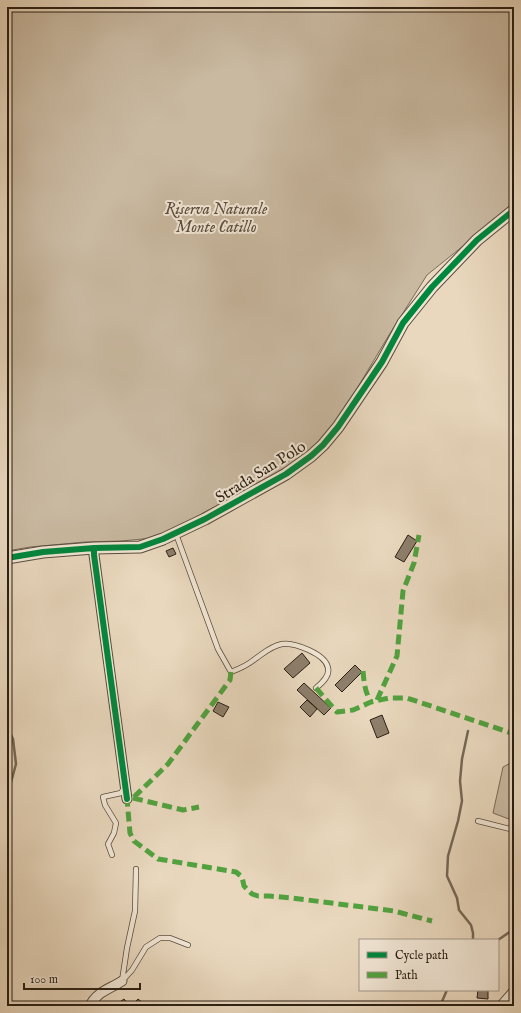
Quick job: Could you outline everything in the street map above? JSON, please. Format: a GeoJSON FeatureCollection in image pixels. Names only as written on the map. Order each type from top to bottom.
{"type":"FeatureCollection","features":[{"type":"Feature","properties":{"kind":"street","name":"Strada San Polo"},"geometry":{"type":"LineString","coordinates":[[7,558],[43,552],[94,548],[140,547],[163,539],[205,519],[286,474],[324,445],[382,362],[403,323],[417,305],[477,240],[514,210]]}},
{"type":"Feature","properties":{"kind":"street"},"geometry":{"type":"LineString","coordinates":[[94,548],[127,799]]}},
{"type":"Feature","properties":{"kind":"street"},"geometry":{"type":"LineString","coordinates":[[90,1006],[92,1001],[101,993],[122,981]]}},
{"type":"Feature","properties":{"kind":"street"},"geometry":{"type":"LineString","coordinates":[[501,1006],[514,991]]}},
{"type":"Feature","properties":{"kind":"lane"},"geometry":{"type":"LineString","coordinates":[[175,533],[218,649],[231,672],[254,660],[270,648],[283,644],[300,646],[318,655],[326,662],[329,669],[326,678],[316,688]]}},
{"type":"Feature","properties":{"kind":"lane"},"geometry":{"type":"LineString","coordinates":[[112,855],[108,844],[114,833],[116,823],[105,805],[103,797],[121,793],[125,786]]}},
{"type":"Feature","properties":{"kind":"lane"},"geometry":{"type":"LineString","coordinates":[[478,821],[514,830]]}},
{"type":"Feature","properties":{"kind":"lane"},"geometry":{"type":"LineString","coordinates":[[122,981],[126,948],[135,911],[136,868]]}},
{"type":"Feature","properties":{"kind":"lane"},"geometry":{"type":"LineString","coordinates":[[122,981],[132,970],[146,947],[160,938],[170,938],[188,945]]}},
{"type":"Feature","properties":{"kind":"green space","name":"Riserva Naturale Monte Catillo"},"geometry":{"type":"Polygon","coordinates":[[[7,7],[514,7],[514,205],[427,275],[334,427],[311,451],[282,471],[179,526],[153,538],[85,542],[30,547],[7,551],[7,7]]]}},
{"type":"Feature","properties":{"kind":"green space"},"geometry":{"type":"Polygon","coordinates":[[[514,761],[514,821],[493,813],[503,767],[514,761]]]}},
{"type":"Feature","properties":{"kind":"building"},"geometry":{"type":"Polygon","coordinates":[[[408,535],[417,541],[404,562],[395,557],[408,535]]]}},
{"type":"Feature","properties":{"kind":"building"},"geometry":{"type":"Polygon","coordinates":[[[173,548],[176,554],[169,557],[166,551],[173,548]]]}},
{"type":"Feature","properties":{"kind":"building"},"geometry":{"type":"Polygon","coordinates":[[[302,653],[310,663],[293,678],[284,669],[302,653]]]}},
{"type":"Feature","properties":{"kind":"building"},"geometry":{"type":"Polygon","coordinates":[[[355,665],[362,672],[342,692],[335,685],[355,665]]]}},
{"type":"Feature","properties":{"kind":"building"},"geometry":{"type":"Polygon","coordinates":[[[304,683],[331,708],[324,715],[297,690],[304,683]]]}},
{"type":"Feature","properties":{"kind":"building"},"geometry":{"type":"Polygon","coordinates":[[[307,700],[317,709],[310,717],[300,707],[307,700]]]}},
{"type":"Feature","properties":{"kind":"building"},"geometry":{"type":"Polygon","coordinates":[[[218,702],[229,707],[223,717],[213,711],[218,702]]]}},
{"type":"Feature","properties":{"kind":"building"},"geometry":{"type":"Polygon","coordinates":[[[382,715],[389,733],[377,738],[370,720],[382,715]]]}},
{"type":"Feature","properties":{"kind":"building"},"geometry":{"type":"Polygon","coordinates":[[[478,991],[488,991],[488,999],[477,998],[478,991]]]}},
{"type":"Feature","properties":{"kind":"building"},"geometry":{"type":"Polygon","coordinates":[[[124,999],[130,1006],[114,1006],[124,999]]]}},
{"type":"Feature","properties":{"kind":"building"},"geometry":{"type":"Polygon","coordinates":[[[138,999],[143,1003],[140,1006],[137,1006],[134,1003],[138,999]]]}},
{"type":"Feature","properties":{"kind":"waterway"},"geometry":{"type":"LineString","coordinates":[[7,726],[13,739],[16,764],[7,797]]}},
{"type":"Feature","properties":{"kind":"waterway"},"geometry":{"type":"LineString","coordinates":[[468,731],[462,759],[460,781],[462,801],[448,856],[447,876],[457,898],[459,910],[471,925],[473,939]]}},
{"type":"Feature","properties":{"kind":"waterway"},"geometry":{"type":"LineString","coordinates":[[499,939],[514,929]]}},
{"type":"Feature","properties":{"kind":"waterway"},"geometry":{"type":"LineString","coordinates":[[440,1006],[447,991]]}},
{"type":"Feature","properties":{"kind":"marked path"},"geometry":{"type":"LineString","coordinates":[[377,700],[397,656],[403,591],[414,563],[419,535]]}},
{"type":"Feature","properties":{"kind":"marked path"},"geometry":{"type":"LineString","coordinates":[[363,671],[367,695],[371,702]]}},
{"type":"Feature","properties":{"kind":"marked path"},"geometry":{"type":"LineString","coordinates":[[231,672],[230,680],[168,764],[133,798],[127,799],[130,833],[134,841],[158,859],[236,872],[242,877],[244,886],[252,894],[258,896],[292,898],[394,911],[432,921]]}},
{"type":"Feature","properties":{"kind":"marked path"},"geometry":{"type":"LineString","coordinates":[[316,688],[337,712],[353,710],[371,702],[389,698],[407,698],[514,734]]}},
{"type":"Feature","properties":{"kind":"marked path"},"geometry":{"type":"LineString","coordinates":[[133,798],[183,810],[199,807]]}},
{"type":"Feature","properties":{"kind":"cycle path"},"geometry":{"type":"LineString","coordinates":[[7,558],[43,552],[94,548],[140,547],[163,539],[205,519],[286,474],[311,456],[323,445],[338,427],[382,362],[403,323],[432,287],[477,240],[514,210]]}},
{"type":"Feature","properties":{"kind":"cycle path"},"geometry":{"type":"LineString","coordinates":[[94,548],[127,799]]}}]}
